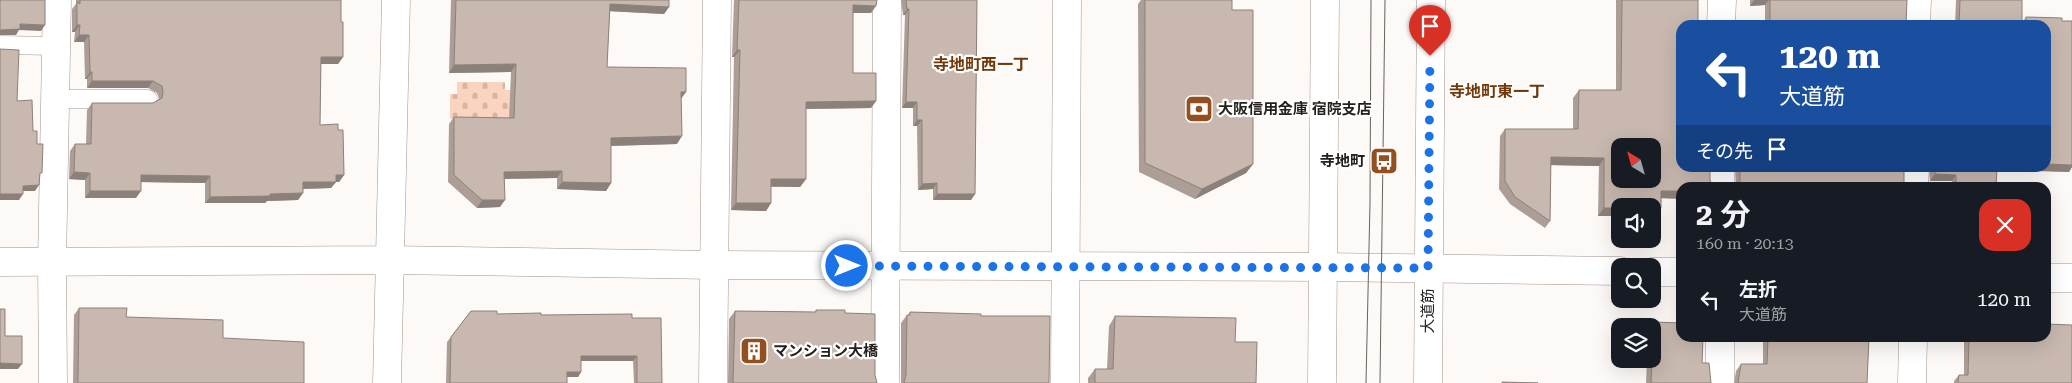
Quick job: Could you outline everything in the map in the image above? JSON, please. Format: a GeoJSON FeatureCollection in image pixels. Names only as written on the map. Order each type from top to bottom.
{"type":"FeatureCollection","features":[{"type":"Feature","properties":{"kind":"street"},"geometry":{"type":"LineString","coordinates":[[53,383],[52,262],[57,0]]}},
{"type":"Feature","properties":{"kind":"street"},"geometry":{"type":"LineString","coordinates":[[387,383],[396,0]]}},
{"type":"Feature","properties":{"kind":"street"},"geometry":{"type":"LineString","coordinates":[[713,383],[716,265],[717,0]]}},
{"type":"Feature","properties":{"kind":"street"},"geometry":{"type":"LineString","coordinates":[[885,383],[887,0]]}},
{"type":"Feature","properties":{"kind":"street"},"geometry":{"type":"LineString","coordinates":[[1065,383],[1067,0]]}},
{"type":"Feature","properties":{"kind":"street"},"geometry":{"type":"LineString","coordinates":[[1322,383],[1325,0]]}},
{"type":"Feature","properties":{"kind":"street","name":"大道筋"},"geometry":{"type":"LineString","coordinates":[[1428,383],[1431,0]]}},
{"type":"Feature","properties":{"kind":"street"},"geometry":{"type":"LineString","coordinates":[[1721,20],[1722,0]]}},
{"type":"Feature","properties":{"kind":"street"},"geometry":{"type":"LineString","coordinates":[[1916,20],[1917,0]]}},
{"type":"Feature","properties":{"kind":"street"},"geometry":{"type":"LineString","coordinates":[[0,262],[389,260],[1067,268],[1323,266],[1611,271]]}},
{"type":"Feature","properties":{"kind":"street"},"geometry":{"type":"LineString","coordinates":[[1661,272],[1676,272]]}},
{"type":"Feature","properties":{"kind":"street"},"geometry":{"type":"LineString","coordinates":[[2051,278],[2072,278]]}},
{"type":"Feature","properties":{"kind":"street"},"geometry":{"type":"LineString","coordinates":[[1720,342],[1720,383]]}},
{"type":"Feature","properties":{"kind":"street"},"geometry":{"type":"LineString","coordinates":[[1912,383],[1913,342]]}},
{"type":"Feature","properties":{"kind":"lane"},"geometry":{"type":"LineString","coordinates":[[0,45],[56,46]]}},
{"type":"Feature","properties":{"kind":"lane"},"geometry":{"type":"LineString","coordinates":[[55,99],[148,100]]}},
{"type":"Feature","properties":{"kind":"green space"},"geometry":{"type":"Polygon","coordinates":[[[457,82],[505,82],[505,90],[565,90],[564,119],[450,119],[450,94],[457,94],[457,82]]]}},
{"type":"Feature","properties":{"kind":"building"},"geometry":{"type":"Polygon","coordinates":[[[0,0],[45,0],[45,25],[20,24],[20,29],[0,30],[0,0]]]}},
{"type":"Feature","properties":{"kind":"building"},"geometry":{"type":"Polygon","coordinates":[[[80,0],[341,0],[343,57],[321,57],[320,125],[338,124],[338,130],[343,130],[344,175],[336,175],[336,182],[303,182],[303,193],[270,194],[270,196],[210,197],[210,176],[141,175],[141,191],[90,191],[90,173],[74,172],[75,144],[91,144],[92,103],[153,103],[162,98],[163,92],[162,86],[153,81],[92,81],[89,35],[79,35],[80,25],[77,25],[77,2],[80,4],[80,0]]]}},
{"type":"Feature","properties":{"kind":"building"},"geometry":{"type":"Polygon","coordinates":[[[456,0],[669,0],[669,7],[610,4],[607,67],[686,68],[686,92],[681,92],[682,136],[611,138],[611,183],[562,182],[562,171],[504,172],[505,200],[482,200],[454,175],[454,117],[514,118],[516,64],[454,65],[456,0]]]}},
{"type":"Feature","properties":{"kind":"building"},"geometry":{"type":"Polygon","coordinates":[[[739,0],[877,0],[876,6],[853,5],[853,73],[876,73],[876,101],[806,102],[806,179],[771,179],[771,203],[736,203],[740,50],[737,50],[739,0]]]}},
{"type":"Feature","properties":{"kind":"building"},"geometry":{"type":"Polygon","coordinates":[[[906,0],[977,0],[975,194],[937,194],[937,183],[922,184],[922,120],[917,120],[917,102],[906,102],[909,9],[907,9],[906,0]]]}},
{"type":"Feature","properties":{"kind":"building"},"geometry":{"type":"Polygon","coordinates":[[[1145,0],[1232,0],[1232,10],[1253,10],[1253,164],[1202,189],[1145,163],[1145,0]]]}},
{"type":"Feature","properties":{"kind":"building"},"geometry":{"type":"Polygon","coordinates":[[[1622,0],[1698,0],[1698,20],[1676,20],[1676,172],[1710,172],[1711,182],[1676,182],[1676,191],[1661,191],[1661,198],[1611,198],[1611,208],[1604,208],[1604,158],[1551,157],[1550,221],[1515,197],[1505,181],[1505,129],[1578,129],[1579,90],[1621,90],[1622,0]]]}},
{"type":"Feature","properties":{"kind":"building"},"geometry":{"type":"Polygon","coordinates":[[[1770,0],[1907,0],[1906,20],[1770,20],[1770,0]]]}},
{"type":"Feature","properties":{"kind":"building"},"geometry":{"type":"Polygon","coordinates":[[[1960,0],[2022,0],[2022,20],[1959,20],[1960,0]]]}},
{"type":"Feature","properties":{"kind":"building"},"geometry":{"type":"Polygon","coordinates":[[[2026,17],[2062,18],[2062,21],[2072,21],[2072,165],[2051,164],[2051,20],[2026,20],[2026,17]]]}},
{"type":"Feature","properties":{"kind":"building"},"geometry":{"type":"Polygon","coordinates":[[[0,49],[19,50],[17,101],[32,100],[33,131],[37,131],[37,144],[43,144],[42,173],[40,173],[39,185],[23,186],[23,194],[0,194],[0,49]]]}},
{"type":"Feature","properties":{"kind":"building"},"geometry":{"type":"Polygon","coordinates":[[[1740,172],[1904,172],[1904,182],[1740,181],[1740,172]]]}},
{"type":"Feature","properties":{"kind":"building"},"geometry":{"type":"Polygon","coordinates":[[[1935,172],[1997,172],[1996,182],[1956,182],[1956,175],[1935,174],[1935,172]]]}},
{"type":"Feature","properties":{"kind":"building"},"geometry":{"type":"Polygon","coordinates":[[[79,308],[127,308],[126,317],[223,320],[223,338],[304,342],[304,383],[78,383],[79,308]]]}},
{"type":"Feature","properties":{"kind":"building"},"geometry":{"type":"Polygon","coordinates":[[[0,309],[5,309],[5,336],[22,336],[22,364],[0,363],[0,309]]]}},
{"type":"Feature","properties":{"kind":"building"},"geometry":{"type":"Polygon","coordinates":[[[816,310],[845,310],[845,313],[875,314],[875,375],[877,383],[733,383],[735,311],[816,312],[816,310]]]}},
{"type":"Feature","properties":{"kind":"building"},"geometry":{"type":"Polygon","coordinates":[[[471,311],[497,311],[497,314],[541,313],[541,315],[632,314],[632,318],[661,318],[662,383],[637,383],[637,356],[581,356],[581,372],[567,372],[567,383],[450,383],[451,337],[471,311]]]}},
{"type":"Feature","properties":{"kind":"building"},"geometry":{"type":"Polygon","coordinates":[[[910,312],[981,314],[981,316],[1050,316],[1049,383],[904,383],[906,375],[907,315],[910,315],[910,312]]]}},
{"type":"Feature","properties":{"kind":"building"},"geometry":{"type":"Polygon","coordinates":[[[1115,316],[1236,318],[1235,342],[1257,342],[1256,383],[1095,383],[1095,369],[1113,369],[1115,316]]]}},
{"type":"Feature","properties":{"kind":"building"},"geometry":{"type":"Polygon","coordinates":[[[1661,322],[1676,323],[1676,342],[1703,342],[1702,363],[1709,363],[1711,383],[1651,383],[1651,368],[1661,368],[1661,322]]]}},
{"type":"Feature","properties":{"kind":"building"},"geometry":{"type":"Polygon","coordinates":[[[2051,324],[2072,325],[2072,383],[1958,383],[1959,375],[1968,375],[1969,342],[2051,342],[2051,324]]]}},
{"type":"Feature","properties":{"kind":"building"},"geometry":{"type":"Polygon","coordinates":[[[1768,342],[1869,342],[1867,383],[1738,383],[1741,364],[1767,364],[1768,342]]]}},
{"type":"Feature","properties":{"kind":"building"},"geometry":{"type":"Polygon","coordinates":[[[1502,382],[1538,383],[1502,383],[1502,382]]]}},
{"type":"Feature","properties":{"kind":"tram line"},"geometry":{"type":"LineString","coordinates":[[1366,383],[1370,203],[1371,0]]}},
{"type":"Feature","properties":{"kind":"tram line"},"geometry":{"type":"LineString","coordinates":[[1380,383],[1385,0]]}},
{"type":"Feature","properties":{"kind":"place","name":"大阪信用金庫 宿院支店"},"geometry":{"type":"Point","coordinates":[1199,109]}},
{"type":"Feature","properties":{"kind":"place","name":"寺地町"},"geometry":{"type":"Point","coordinates":[1384,161]}},
{"type":"Feature","properties":{"kind":"place","name":"マンション大橋"},"geometry":{"type":"Point","coordinates":[754,351]}},
{"type":"Feature","properties":{"kind":"district","name":"寺地町西一丁"},"geometry":{"type":"Point","coordinates":[981,64]}},
{"type":"Feature","properties":{"kind":"district","name":"寺地町東一丁"},"geometry":{"type":"Point","coordinates":[1497,91]}},
{"type":"Feature","properties":{"kind":"route"},"geometry":{"type":"LineString","coordinates":[[847,266],[1067,268],[1285,266],[1428,268],[1430,56]]}}]}
